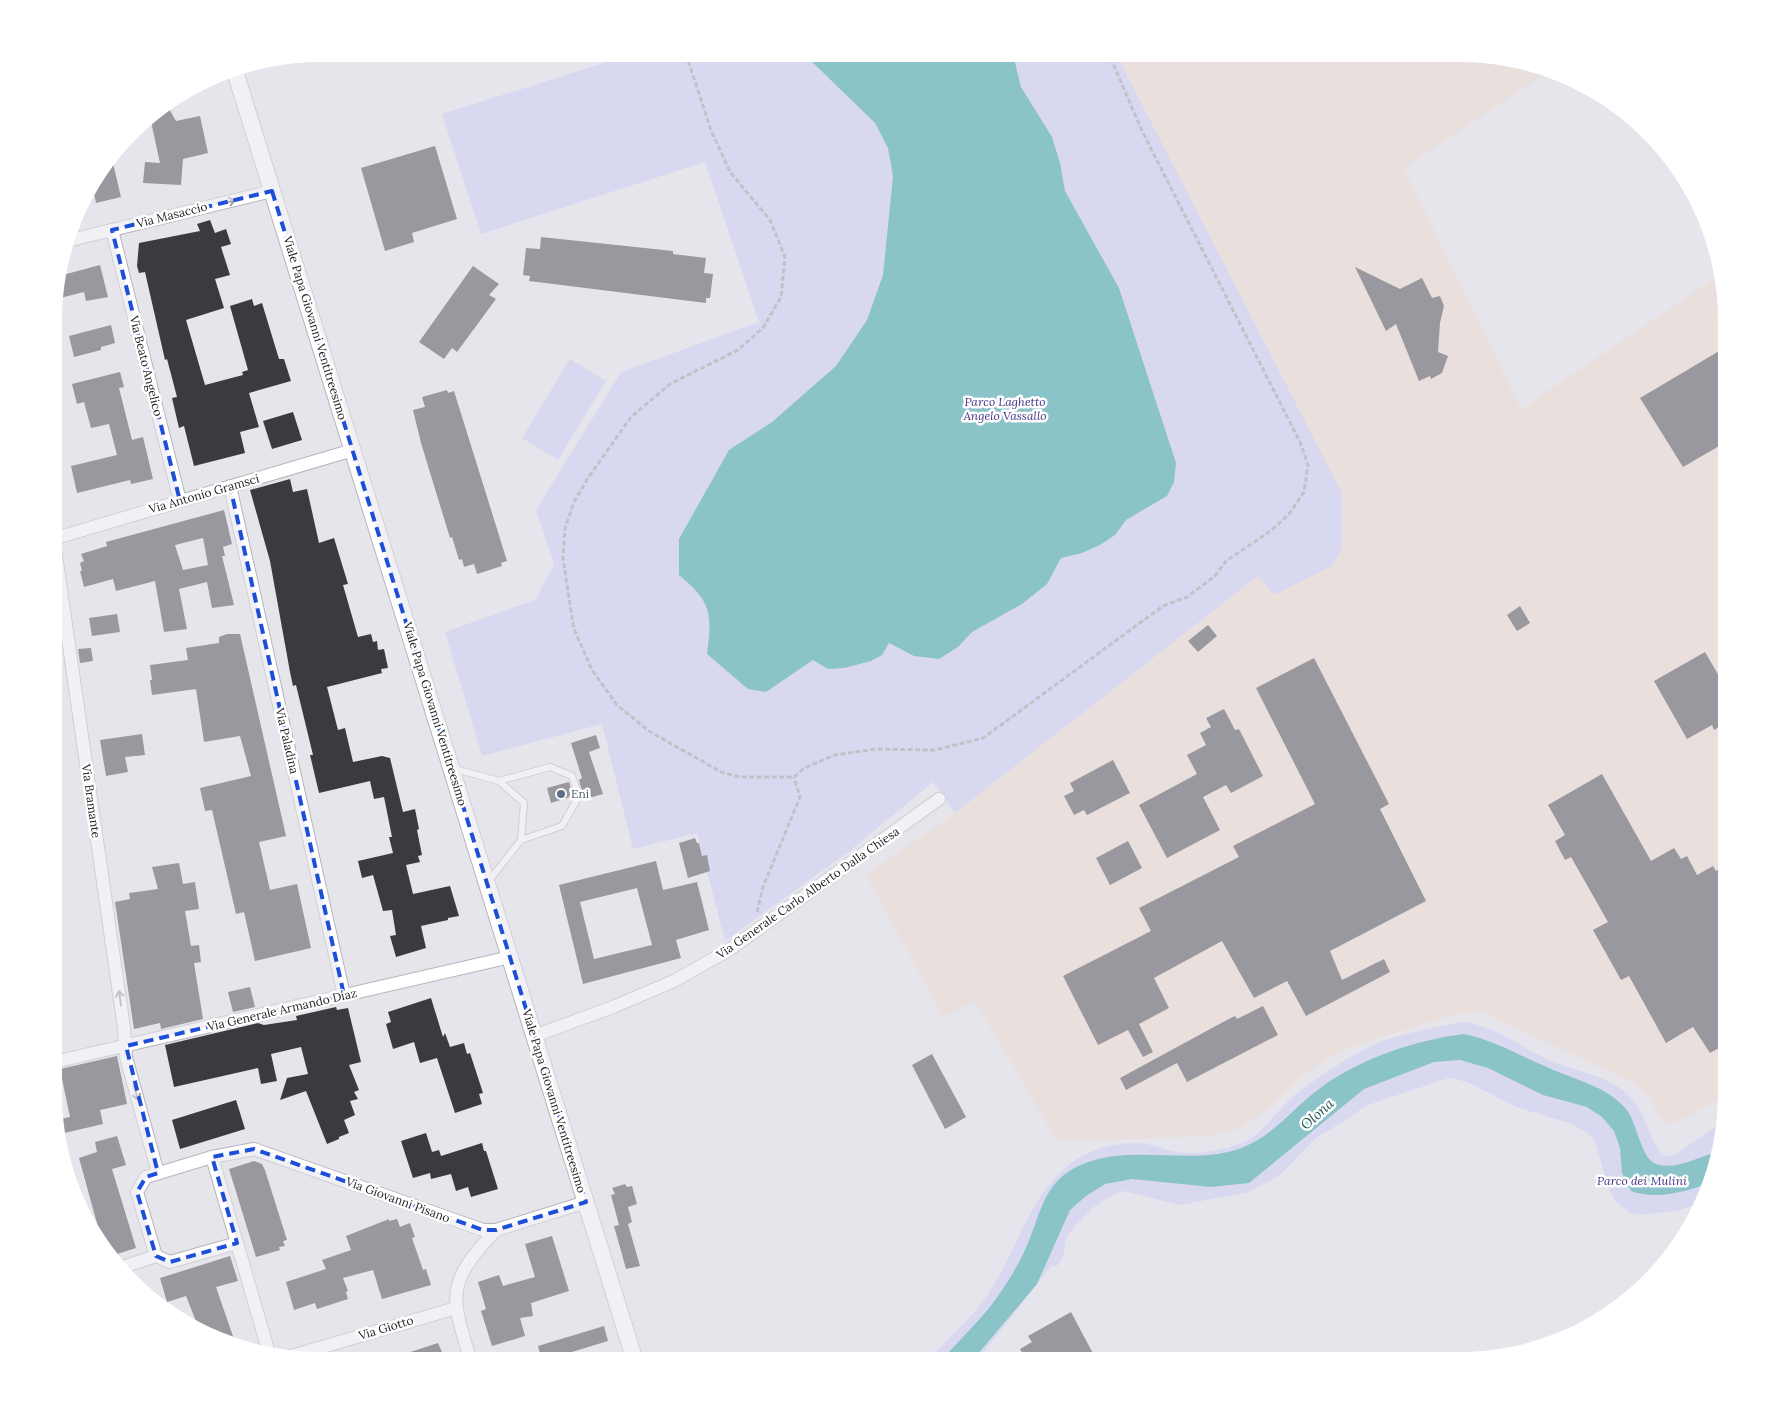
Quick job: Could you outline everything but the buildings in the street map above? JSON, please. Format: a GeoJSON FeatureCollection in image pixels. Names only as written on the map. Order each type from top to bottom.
{"type":"FeatureCollection","features":[{"type":"Feature","properties":{"kind":"street","name":"Viale Papa Giovanni Ventitreesimo"},"geometry":{"type":"LineString","coordinates":[[237,77],[632,1352]]}},
{"type":"Feature","properties":{"kind":"street","name":"Via Masaccio"},"geometry":{"type":"LineString","coordinates":[[76,239],[272,190]]}},
{"type":"Feature","properties":{"kind":"street","name":"Via Beato Angelico"},"geometry":{"type":"LineString","coordinates":[[112,230],[180,501]]}},
{"type":"Feature","properties":{"kind":"street","name":"Via Antonio Gramsci"},"geometry":{"type":"LineString","coordinates":[[62,536],[353,450]]}},
{"type":"Feature","properties":{"kind":"street","name":"Via Paladina"},"geometry":{"type":"LineString","coordinates":[[230,486],[344,995]]}},
{"type":"Feature","properties":{"kind":"street","name":"Via Bramante"},"geometry":{"type":"LineString","coordinates":[[62,596],[106,900],[126,1057],[158,1173]]}},
{"type":"Feature","properties":{"kind":"street","name":"Via Generale Carlo Alberto Dalla Chiesa"},"geometry":{"type":"LineString","coordinates":[[534,1036],[613,1008],[674,981],[729,950],[939,799]]}},
{"type":"Feature","properties":{"kind":"street","name":"Via Generale Armando Diaz"},"geometry":{"type":"LineString","coordinates":[[62,1060],[510,957]]}},
{"type":"Feature","properties":{"kind":"street","name":"Via Giovanni Pisano"},"geometry":{"type":"LineString","coordinates":[[158,1173],[254,1149],[472,1227],[496,1230],[586,1202]]}},
{"type":"Feature","properties":{"kind":"street"},"geometry":{"type":"LineString","coordinates":[[212,1158],[267,1347]]}},
{"type":"Feature","properties":{"kind":"street"},"geometry":{"type":"LineString","coordinates":[[156,1256],[137,1192],[146,1177],[158,1173]]}},
{"type":"Feature","properties":{"kind":"street"},"geometry":{"type":"LineString","coordinates":[[468,1352],[456,1308],[455,1294],[463,1270],[496,1230]]}},
{"type":"Feature","properties":{"kind":"street"},"geometry":{"type":"LineString","coordinates":[[127,1265],[156,1256],[170,1262],[237,1243]]}},
{"type":"Feature","properties":{"kind":"street","name":"Via Giotto"},"geometry":{"type":"LineString","coordinates":[[305,1352],[456,1308]]}},
{"type":"Feature","properties":{"kind":"lane"},"geometry":{"type":"LineString","coordinates":[[498,781],[550,767],[572,776],[579,796],[562,826],[521,840]]}},
{"type":"Feature","properties":{"kind":"lane"},"geometry":{"type":"LineString","coordinates":[[451,768],[498,781],[524,804],[521,840],[487,884]]}},
{"type":"Feature","properties":{"kind":"path"},"geometry":{"type":"LineString","coordinates":[[689,62],[711,130],[730,172],[770,220],[785,257],[782,298],[763,328],[738,350],[670,384],[631,417],[588,478],[574,502],[566,528],[563,557],[574,629],[592,670],[623,710],[649,731],[721,772],[740,777],[794,777],[804,768],[834,756],[876,749],[935,750],[983,738],[1164,606],[1187,597],[1216,576],[1226,561],[1272,530],[1289,514],[1304,492],[1308,465],[1300,442],[1142,131],[1112,62]]}},
{"type":"Feature","properties":{"kind":"path"},"geometry":{"type":"LineString","coordinates":[[759,929],[757,907],[763,887],[800,797],[794,777]]}},
{"type":"Feature","properties":{"kind":"highlighted area"},"geometry":{"type":"Polygon","coordinates":[[[272,191],[586,1202],[496,1230],[483,1230],[254,1149],[212,1157],[237,1243],[170,1262],[156,1256],[137,1192],[146,1177],[158,1173],[126,1046],[344,995],[230,486],[180,501],[112,230],[272,191]]]}},
{"type":"Feature","properties":{"kind":"shaded area"},"geometry":{"type":"Polygon","coordinates":[[[1118,62],[1460,62],[1510,67],[1542,76],[1404,168],[1521,409],[1714,279],[1718,320],[1718,1101],[1684,1119],[1667,1124],[1659,1116],[1649,1096],[1632,1082],[1484,1013],[1456,1014],[1343,1050],[1306,1073],[1267,1110],[1239,1129],[1214,1136],[1057,1141],[975,1001],[943,1017],[866,875],[955,813],[1258,576],[1118,62]]]}},
{"type":"Feature","properties":{"kind":"green space","name":"Parco Laghetto Angelo Vassallo"},"geometry":{"type":"Polygon","coordinates":[[[607,62],[1120,62],[1342,493],[1342,549],[1332,566],[1274,595],[1258,576],[955,813],[933,782],[851,850],[725,941],[697,833],[633,849],[602,724],[482,756],[445,632],[535,600],[554,564],[536,510],[621,372],[759,322],[705,162],[481,234],[442,114],[607,62]]]}},
{"type":"Feature","properties":{"kind":"green space"},"geometry":{"type":"Polygon","coordinates":[[[570,359],[606,381],[558,460],[522,438],[570,359]]]}},
{"type":"Feature","properties":{"kind":"green space","name":"Parco dei Mulini"},"geometry":{"type":"Polygon","coordinates":[[[1463,1022],[1475,1024],[1497,1032],[1549,1060],[1614,1084],[1623,1090],[1636,1105],[1662,1155],[1673,1156],[1715,1127],[1709,1161],[1692,1206],[1680,1210],[1643,1215],[1631,1213],[1616,1202],[1608,1187],[1595,1141],[1588,1133],[1569,1123],[1516,1107],[1467,1082],[1449,1078],[1365,1106],[1351,1117],[1316,1138],[1280,1175],[1249,1192],[1180,1205],[1123,1191],[1107,1198],[1094,1207],[1073,1228],[1066,1238],[1063,1257],[1057,1266],[1052,1265],[984,1352],[936,1352],[986,1297],[1043,1193],[1055,1177],[1077,1159],[1102,1148],[1129,1143],[1193,1153],[1219,1150],[1242,1143],[1263,1128],[1295,1095],[1361,1051],[1382,1041],[1463,1022]]]}},
{"type":"Feature","properties":{"kind":"water"},"geometry":{"type":"Polygon","coordinates":[[[812,62],[1015,62],[1021,87],[1052,137],[1060,163],[1065,191],[1119,288],[1176,463],[1174,482],[1167,496],[1126,520],[1115,535],[1100,545],[1082,553],[1061,558],[1047,584],[1022,604],[972,632],[958,647],[939,659],[914,656],[889,643],[882,655],[871,661],[844,668],[828,669],[813,660],[766,692],[748,689],[707,654],[709,619],[707,610],[704,601],[698,593],[679,575],[679,539],[729,450],[772,422],[836,366],[867,320],[883,275],[893,176],[888,148],[875,123],[812,62]]]}},
{"type":"Feature","properties":{"kind":"water","name":"Olona"},"geometry":{"type":"Polygon","coordinates":[[[1464,1034],[1496,1044],[1600,1089],[1626,1109],[1645,1153],[1654,1163],[1669,1166],[1677,1165],[1711,1154],[1701,1186],[1660,1195],[1640,1194],[1631,1191],[1622,1173],[1620,1148],[1614,1131],[1602,1117],[1587,1107],[1543,1095],[1488,1068],[1460,1060],[1434,1062],[1364,1089],[1249,1183],[1211,1187],[1132,1179],[1105,1184],[1086,1196],[1070,1210],[1037,1284],[980,1352],[949,1352],[992,1305],[1002,1291],[1025,1250],[1046,1197],[1059,1179],[1068,1172],[1086,1163],[1106,1157],[1126,1155],[1208,1155],[1228,1152],[1243,1147],[1268,1133],[1311,1095],[1338,1076],[1390,1052],[1464,1034]]]}},
{"type":"Feature","properties":{"kind":"place","name":"Eni"},"geometry":{"type":"Point","coordinates":[561,794]}}]}
